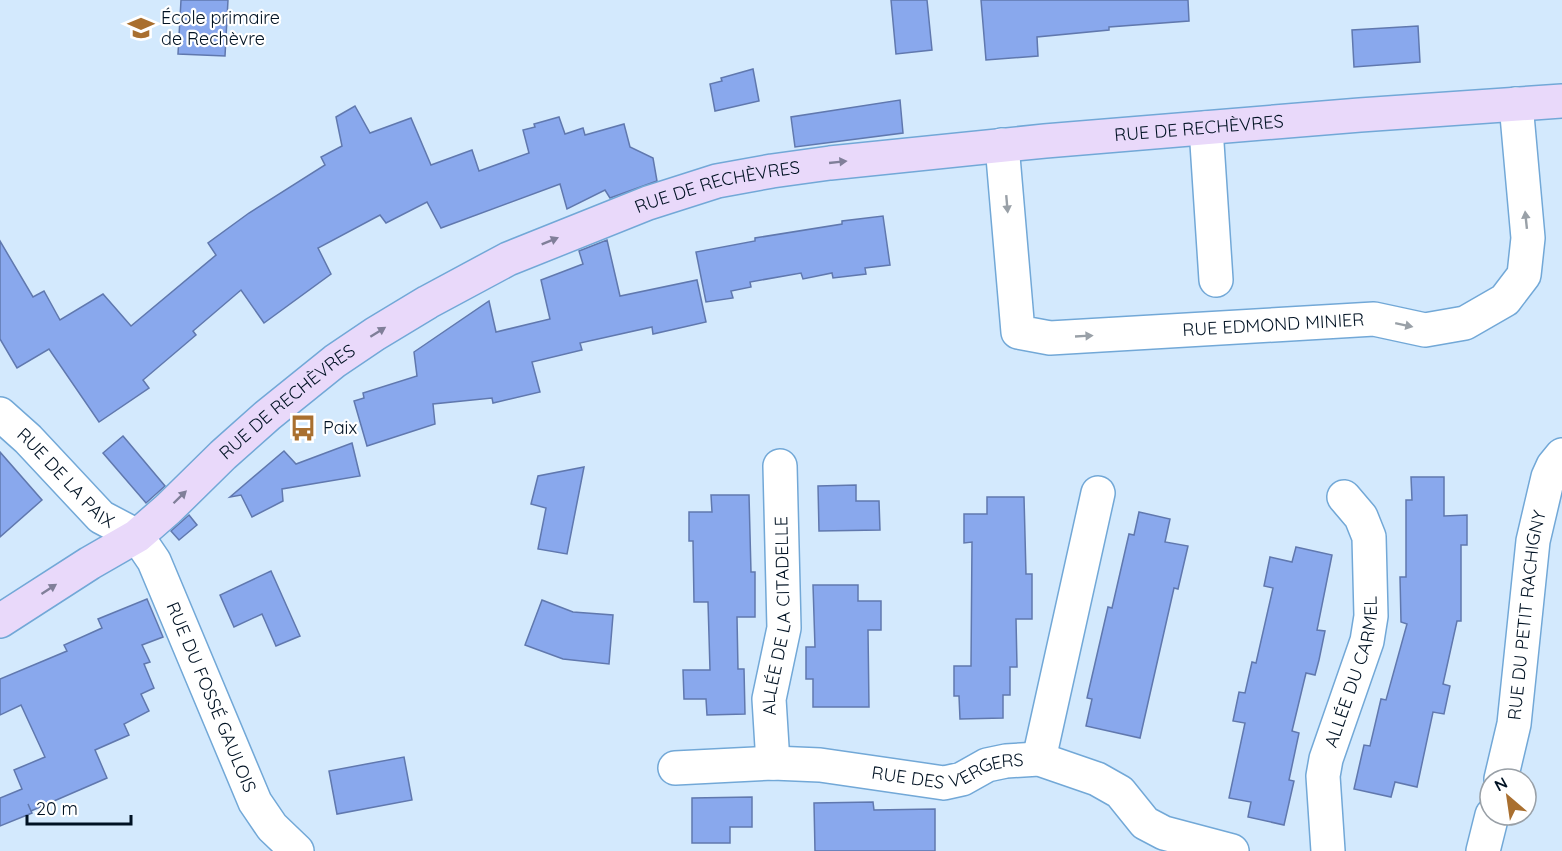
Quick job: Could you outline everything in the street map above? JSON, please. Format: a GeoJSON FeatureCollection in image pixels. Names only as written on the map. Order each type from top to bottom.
{"type":"FeatureCollection","features":[{"type":"Feature","properties":{"kind":"street","name":"RUE DE RECHÈVRES"},"geometry":{"type":"LineString","coordinates":[[0,621],[136,536],[168,509],[223,454],[336,361],[375,334],[428,302],[508,259],[648,202],[717,181],[830,163],[1002,145],[1562,101]]}},
{"type":"Feature","properties":{"kind":"street","name":"RUE EDMOND MINIER"},"geometry":{"type":"LineString","coordinates":[[1002,145],[1018,332],[1050,338],[1374,319],[1425,330],[1465,322],[1505,300],[1524,275],[1528,238],[1516,104]]}},
{"type":"Feature","properties":{"kind":"street"},"geometry":{"type":"LineString","coordinates":[[1206,128],[1216,280]]}},
{"type":"Feature","properties":{"kind":"street","name":"RUE DE LA PAIX"},"geometry":{"type":"LineString","coordinates":[[0,414],[28,439],[101,518],[136,536]]}},
{"type":"Feature","properties":{"kind":"street","name":"RUE DU PETIT RACHIGNY"},"geometry":{"type":"LineString","coordinates":[[1504,767],[1514,724],[1533,541],[1548,477],[1562,455]]}},
{"type":"Feature","properties":{"kind":"street","name":"ALLÉE DE LA CITADELLE"},"geometry":{"type":"LineString","coordinates":[[774,764],[770,699],[784,628],[780,466]]}},
{"type":"Feature","properties":{"kind":"street"},"geometry":{"type":"LineString","coordinates":[[1039,759],[1098,493]]}},
{"type":"Feature","properties":{"kind":"street","name":"ALLÉE DU CARMEL"},"geometry":{"type":"LineString","coordinates":[[1329,851],[1323,776],[1326,759],[1367,641],[1371,616],[1369,537],[1361,518],[1344,497]]}},
{"type":"Feature","properties":{"kind":"street","name":"RUE DU FOSSÉ GAULOIS"},"geometry":{"type":"LineString","coordinates":[[136,536],[154,561],[255,802],[272,827],[297,851]]}},
{"type":"Feature","properties":{"kind":"street","name":"RUE DES VERGERS"},"geometry":{"type":"LineString","coordinates":[[675,768],[774,764],[820,765],[944,783],[962,779],[987,765],[1039,759],[1097,779],[1120,792],[1145,823],[1164,833],[1232,851]]}},
{"type":"Feature","properties":{"kind":"street"},"geometry":{"type":"LineString","coordinates":[[1483,851],[1489,827]]}},
{"type":"Feature","properties":{"kind":"building"},"geometry":{"type":"Polygon","coordinates":[[[181,0],[228,0],[225,56],[178,54],[181,0]]]}},
{"type":"Feature","properties":{"kind":"building"},"geometry":{"type":"Polygon","coordinates":[[[891,0],[927,0],[932,50],[896,54],[891,0]]]}},
{"type":"Feature","properties":{"kind":"building"},"geometry":{"type":"Polygon","coordinates":[[[981,0],[1188,0],[1189,21],[1109,27],[1109,30],[1037,37],[1038,56],[986,60],[981,0]]]}},
{"type":"Feature","properties":{"kind":"building"},"geometry":{"type":"Polygon","coordinates":[[[1418,26],[1420,62],[1354,67],[1352,30],[1418,26]]]}},
{"type":"Feature","properties":{"kind":"building"},"geometry":{"type":"Polygon","coordinates":[[[753,69],[759,101],[715,111],[710,84],[722,81],[721,78],[753,69]]]}},
{"type":"Feature","properties":{"kind":"building"},"geometry":{"type":"Polygon","coordinates":[[[900,100],[903,133],[795,147],[791,117],[900,100]]]}},
{"type":"Feature","properties":{"kind":"building"},"geometry":{"type":"Polygon","coordinates":[[[355,106],[370,133],[411,118],[431,165],[472,150],[479,171],[529,153],[523,130],[535,127],[534,124],[559,117],[565,134],[583,128],[585,135],[624,124],[630,147],[653,158],[657,181],[610,198],[605,190],[567,209],[560,184],[441,228],[427,202],[386,223],[380,215],[318,248],[331,274],[264,323],[241,290],[193,331],[196,335],[143,380],[149,388],[99,422],[49,349],[17,368],[0,339],[0,241],[33,297],[44,291],[60,320],[103,294],[131,326],[216,255],[208,243],[249,213],[325,165],[321,157],[342,146],[336,117],[355,106]]]}},
{"type":"Feature","properties":{"kind":"building"},"geometry":{"type":"Polygon","coordinates":[[[883,216],[890,265],[865,268],[866,274],[833,278],[832,273],[803,279],[801,273],[750,282],[751,287],[731,291],[733,298],[706,302],[696,252],[755,241],[755,238],[842,224],[842,221],[883,216]]]}},
{"type":"Feature","properties":{"kind":"building"},"geometry":{"type":"Polygon","coordinates":[[[607,240],[620,296],[697,280],[706,322],[653,334],[652,327],[580,343],[582,350],[532,362],[540,392],[493,403],[492,398],[433,404],[435,424],[367,446],[354,401],[364,398],[363,393],[417,376],[414,352],[489,301],[496,332],[550,319],[541,280],[583,264],[579,251],[607,240]]]}},
{"type":"Feature","properties":{"kind":"building"},"geometry":{"type":"Polygon","coordinates":[[[123,436],[165,486],[146,503],[103,453],[123,436]]]}},
{"type":"Feature","properties":{"kind":"building"},"geometry":{"type":"Polygon","coordinates":[[[352,443],[360,476],[282,489],[283,501],[252,517],[241,495],[230,497],[284,451],[296,464],[352,443]]]}},
{"type":"Feature","properties":{"kind":"building"},"geometry":{"type":"Polygon","coordinates":[[[0,452],[42,500],[0,537],[0,452]]]}},
{"type":"Feature","properties":{"kind":"building"},"geometry":{"type":"Polygon","coordinates":[[[584,467],[567,554],[538,549],[546,508],[531,504],[538,476],[584,467]]]}},
{"type":"Feature","properties":{"kind":"building"},"geometry":{"type":"Polygon","coordinates":[[[1411,477],[1444,477],[1444,516],[1467,515],[1467,545],[1461,545],[1461,621],[1457,621],[1443,684],[1450,686],[1444,714],[1433,712],[1417,787],[1395,782],[1391,797],[1354,789],[1364,745],[1370,746],[1381,699],[1386,700],[1407,624],[1401,622],[1400,577],[1406,577],[1406,500],[1412,500],[1411,477]]]}},
{"type":"Feature","properties":{"kind":"building"},"geometry":{"type":"Polygon","coordinates":[[[856,485],[856,501],[879,501],[880,530],[819,531],[818,486],[856,485]]]}},
{"type":"Feature","properties":{"kind":"building"},"geometry":{"type":"Polygon","coordinates":[[[711,495],[749,495],[751,572],[755,572],[755,617],[737,617],[738,669],[744,669],[745,714],[707,715],[706,699],[684,699],[683,670],[710,670],[708,602],[694,602],[693,541],[689,541],[689,512],[712,512],[711,495]]]}},
{"type":"Feature","properties":{"kind":"building"},"geometry":{"type":"Polygon","coordinates":[[[987,497],[1024,497],[1026,574],[1032,574],[1032,619],[1016,619],[1017,667],[1010,667],[1010,695],[1003,695],[1003,718],[960,719],[959,696],[954,696],[954,666],[971,666],[972,542],[964,543],[964,514],[987,514],[987,497]]]}},
{"type":"Feature","properties":{"kind":"building"},"geometry":{"type":"Polygon","coordinates":[[[1139,512],[1170,519],[1165,542],[1188,546],[1178,589],[1174,588],[1140,738],[1086,726],[1092,699],[1087,698],[1108,607],[1112,608],[1129,534],[1134,535],[1139,512]]]}},
{"type":"Feature","properties":{"kind":"building"},"geometry":{"type":"Polygon","coordinates":[[[189,515],[197,525],[179,540],[171,531],[189,515]]]}},
{"type":"Feature","properties":{"kind":"building"},"geometry":{"type":"Polygon","coordinates":[[[1296,547],[1332,555],[1317,630],[1325,631],[1319,660],[1315,675],[1306,673],[1292,731],[1299,733],[1289,780],[1294,781],[1284,825],[1248,817],[1251,802],[1229,798],[1245,723],[1233,721],[1239,692],[1245,693],[1252,662],[1256,663],[1273,588],[1264,586],[1270,557],[1292,562],[1296,547]]]}},
{"type":"Feature","properties":{"kind":"building"},"geometry":{"type":"Polygon","coordinates":[[[271,571],[300,636],[276,646],[262,614],[234,627],[220,595],[271,571]]]}},
{"type":"Feature","properties":{"kind":"building"},"geometry":{"type":"Polygon","coordinates":[[[813,585],[858,585],[858,601],[881,601],[881,630],[868,630],[869,707],[813,707],[813,679],[806,679],[806,647],[815,647],[813,585]]]}},
{"type":"Feature","properties":{"kind":"building"},"geometry":{"type":"Polygon","coordinates":[[[147,599],[163,637],[142,645],[150,662],[144,664],[154,688],[141,694],[149,711],[124,724],[129,735],[95,750],[107,778],[31,811],[32,813],[0,826],[0,798],[22,789],[14,770],[45,757],[21,705],[0,715],[0,679],[67,651],[64,645],[102,628],[98,619],[147,599]]]}},
{"type":"Feature","properties":{"kind":"building"},"geometry":{"type":"Polygon","coordinates":[[[542,600],[573,612],[613,615],[609,664],[563,659],[525,645],[542,600]]]}},
{"type":"Feature","properties":{"kind":"building"},"geometry":{"type":"Polygon","coordinates":[[[404,757],[412,800],[337,814],[329,771],[404,757]]]}},
{"type":"Feature","properties":{"kind":"building"},"geometry":{"type":"Polygon","coordinates":[[[752,797],[752,827],[730,827],[730,843],[692,843],[692,798],[752,797]]]}},
{"type":"Feature","properties":{"kind":"building"},"geometry":{"type":"Polygon","coordinates":[[[873,802],[874,810],[935,809],[935,851],[815,851],[814,803],[873,802]]]}},
{"type":"Feature","properties":{"kind":"place","name":"École primaire de Rechèvre"},"geometry":{"type":"Point","coordinates":[141,28]}},
{"type":"Feature","properties":{"kind":"place","name":"Paix"},"geometry":{"type":"Point","coordinates":[303,428]}}]}
